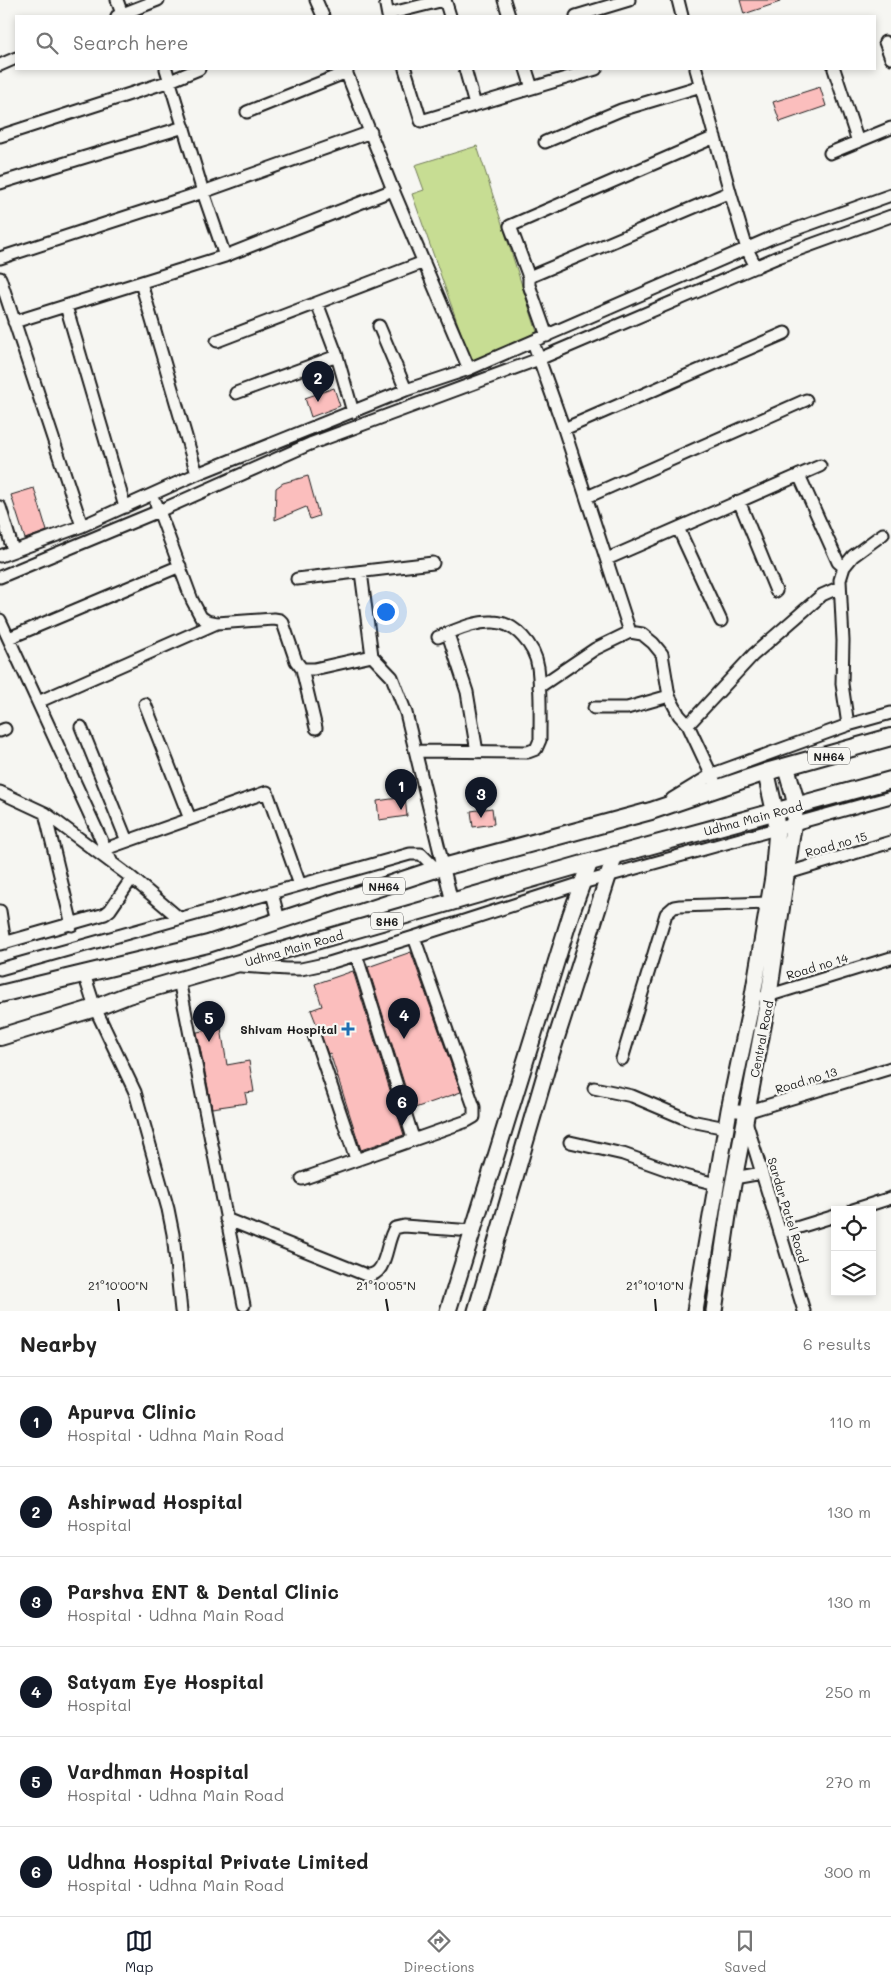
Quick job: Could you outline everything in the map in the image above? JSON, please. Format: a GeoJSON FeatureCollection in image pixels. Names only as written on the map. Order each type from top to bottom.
{"type":"FeatureCollection","features":[{"type":"Feature","properties":{"kind":"highway","name":"NH64"},"geometry":{"type":"LineString","coordinates":[[0,994],[208,944],[440,868],[651,811],[716,781],[786,767],[891,737]]}},
{"type":"Feature","properties":{"kind":"highway","name":"Central Road"},"geometry":{"type":"LineString","coordinates":[[786,767],[794,794],[795,815]]}},
{"type":"Feature","properties":{"kind":"highway"},"geometry":{"type":"LineString","coordinates":[[766,772],[775,812]]}},
{"type":"Feature","properties":{"kind":"highway","name":"Udhna Main Road"},"geometry":{"type":"LineString","coordinates":[[0,1036],[95,1008],[179,980],[234,966],[614,855],[775,812],[795,815],[891,780]]}},
{"type":"Feature","properties":{"kind":"main road","name":"Central Road"},"geometry":{"type":"LineString","coordinates":[[695,1311],[729,1110],[752,1001],[768,903],[777,829],[775,812]]}},
{"type":"Feature","properties":{"kind":"main road","name":"Central Road"},"geometry":{"type":"LineString","coordinates":[[714,1311],[734,1178],[769,995],[795,815]]}},
{"type":"Feature","properties":{"kind":"main road"},"geometry":{"type":"LineString","coordinates":[[476,1311],[549,1060],[614,855]]}},
{"type":"Feature","properties":{"kind":"main road"},"geometry":{"type":"LineString","coordinates":[[448,1311],[590,862]]}},
{"type":"Feature","properties":{"kind":"street"},"geometry":{"type":"LineString","coordinates":[[117,0],[120,15],[158,0]]}},
{"type":"Feature","properties":{"kind":"street"},"geometry":{"type":"LineString","coordinates":[[316,0],[323,15]]}},
{"type":"Feature","properties":{"kind":"street"},"geometry":{"type":"LineString","coordinates":[[385,0],[388,15],[444,0],[450,15]]}},
{"type":"Feature","properties":{"kind":"street"},"geometry":{"type":"LineString","coordinates":[[504,0],[509,15]]}},
{"type":"Feature","properties":{"kind":"street"},"geometry":{"type":"LineString","coordinates":[[579,15],[628,0]]}},
{"type":"Feature","properties":{"kind":"street"},"geometry":{"type":"LineString","coordinates":[[678,0],[682,15]]}},
{"type":"Feature","properties":{"kind":"street"},"geometry":{"type":"LineString","coordinates":[[146,5],[150,15]]}},
{"type":"Feature","properties":{"kind":"street"},"geometry":{"type":"LineString","coordinates":[[885,42],[891,58]]}},
{"type":"Feature","properties":{"kind":"street"},"geometry":{"type":"LineString","coordinates":[[0,65],[15,58]]}},
{"type":"Feature","properties":{"kind":"street"},"geometry":{"type":"LineString","coordinates":[[166,70],[224,256]]}},
{"type":"Feature","properties":{"kind":"street"},"geometry":{"type":"LineString","coordinates":[[0,136],[170,81],[197,70]]}},
{"type":"Feature","properties":{"kind":"street"},"geometry":{"type":"LineString","coordinates":[[247,112],[346,70],[468,369]]}},
{"type":"Feature","properties":{"kind":"street"},"geometry":{"type":"LineString","coordinates":[[405,70],[421,121],[593,70]]}},
{"type":"Feature","properties":{"kind":"street"},"geometry":{"type":"LineString","coordinates":[[464,70],[475,106]]}},
{"type":"Feature","properties":{"kind":"street"},"geometry":{"type":"LineString","coordinates":[[526,70],[532,88]]}},
{"type":"Feature","properties":{"kind":"street"},"geometry":{"type":"LineString","coordinates":[[696,70],[747,249],[756,267]]}},
{"type":"Feature","properties":{"kind":"street"},"geometry":{"type":"LineString","coordinates":[[834,70],[858,142]]}},
{"type":"Feature","properties":{"kind":"street"},"geometry":{"type":"LineString","coordinates":[[545,142],[621,110],[701,86]]}},
{"type":"Feature","properties":{"kind":"street"},"geometry":{"type":"LineString","coordinates":[[0,183],[184,127]]}},
{"type":"Feature","properties":{"kind":"street"},"geometry":{"type":"LineString","coordinates":[[830,153],[891,128]]}},
{"type":"Feature","properties":{"kind":"street"},"geometry":{"type":"LineString","coordinates":[[0,258],[203,192],[371,132]]}},
{"type":"Feature","properties":{"kind":"street"},"geometry":{"type":"LineString","coordinates":[[547,336],[529,285],[529,277],[510,226],[715,137]]}},
{"type":"Feature","properties":{"kind":"street"},"geometry":{"type":"LineString","coordinates":[[14,322],[224,256],[394,190]]}},
{"type":"Feature","properties":{"kind":"street"},"geometry":{"type":"LineString","coordinates":[[529,277],[730,192]]}},
{"type":"Feature","properties":{"kind":"street"},"geometry":{"type":"LineString","coordinates":[[0,556],[82,526],[197,474],[406,390],[468,369],[771,238],[891,195]]}},
{"type":"Feature","properties":{"kind":"street"},"geometry":{"type":"LineString","coordinates":[[0,577],[159,511],[310,444],[539,359],[756,267],[891,216]]}},
{"type":"Feature","properties":{"kind":"street"},"geometry":{"type":"LineString","coordinates":[[217,341],[424,262]]}},
{"type":"Feature","properties":{"kind":"street"},"geometry":{"type":"LineString","coordinates":[[0,278],[82,526]]}},
{"type":"Feature","properties":{"kind":"street"},"geometry":{"type":"LineString","coordinates":[[141,283],[197,474]]}},
{"type":"Feature","properties":{"kind":"street"},"geometry":{"type":"LineString","coordinates":[[317,303],[337,356],[353,412]]}},
{"type":"Feature","properties":{"kind":"street"},"geometry":{"type":"LineString","coordinates":[[66,306],[125,506]]}},
{"type":"Feature","properties":{"kind":"street"},"geometry":{"type":"LineString","coordinates":[[379,326],[406,390]]}},
{"type":"Feature","properties":{"kind":"street"},"geometry":{"type":"LineString","coordinates":[[564,429],[785,333]]}},
{"type":"Feature","properties":{"kind":"street"},"geometry":{"type":"LineString","coordinates":[[533,342],[564,429],[630,632]]}},
{"type":"Feature","properties":{"kind":"street"},"geometry":{"type":"LineString","coordinates":[[236,393],[337,356]]}},
{"type":"Feature","properties":{"kind":"street"},"geometry":{"type":"LineString","coordinates":[[586,497],[806,400]]}},
{"type":"Feature","properties":{"kind":"street"},"geometry":{"type":"LineString","coordinates":[[607,559],[820,466]]}},
{"type":"Feature","properties":{"kind":"street"},"geometry":{"type":"LineString","coordinates":[[799,475],[838,562],[844,567]]}},
{"type":"Feature","properties":{"kind":"street"},"geometry":{"type":"LineString","coordinates":[[153,495],[201,617],[207,621],[218,623],[280,620],[283,623],[296,661],[302,669],[316,728]]}},
{"type":"Feature","properties":{"kind":"street"},"geometry":{"type":"LineString","coordinates":[[739,501],[776,591]]}},
{"type":"Feature","properties":{"kind":"street"},"geometry":{"type":"LineString","coordinates":[[0,507],[14,550]]}},
{"type":"Feature","properties":{"kind":"street"},"geometry":{"type":"LineString","coordinates":[[678,528],[721,621]]}},
{"type":"Feature","properties":{"kind":"street"},"geometry":{"type":"LineString","coordinates":[[848,725],[842,684],[843,641],[840,580],[844,567],[853,556],[883,534]]}},
{"type":"Feature","properties":{"kind":"street"},"geometry":{"type":"LineString","coordinates":[[297,579],[434,563]]}},
{"type":"Feature","properties":{"kind":"street"},"geometry":{"type":"LineString","coordinates":[[9,638],[180,566]]}},
{"type":"Feature","properties":{"kind":"street"},"geometry":{"type":"LineString","coordinates":[[361,572],[372,656],[392,677],[406,713],[440,868],[452,902]]}},
{"type":"Feature","properties":{"kind":"street"},"geometry":{"type":"LineString","coordinates":[[688,725],[753,655],[822,595],[840,587]]}},
{"type":"Feature","properties":{"kind":"street"},"geometry":{"type":"LineString","coordinates":[[0,620],[112,863]]}},
{"type":"Feature","properties":{"kind":"street"},"geometry":{"type":"LineString","coordinates":[[416,752],[516,753],[536,749],[540,740],[538,665],[525,638],[507,625],[493,622],[473,624],[443,636],[467,692],[477,752]]}},
{"type":"Feature","properties":{"kind":"street"},"geometry":{"type":"LineString","coordinates":[[38,702],[218,623]]}},
{"type":"Feature","properties":{"kind":"street"},"geometry":{"type":"LineString","coordinates":[[539,687],[595,649],[630,632],[642,634],[662,654],[669,696],[679,715],[688,725],[716,781],[848,725],[891,713]]}},
{"type":"Feature","properties":{"kind":"street"},"geometry":{"type":"LineString","coordinates":[[302,669],[314,669],[372,656]]}},
{"type":"Feature","properties":{"kind":"street"},"geometry":{"type":"LineString","coordinates":[[594,708],[627,708],[669,696]]}},
{"type":"Feature","properties":{"kind":"street"},"geometry":{"type":"LineString","coordinates":[[145,704],[190,819]]}},
{"type":"Feature","properties":{"kind":"street"},"geometry":{"type":"LineString","coordinates":[[81,727],[127,841]]}},
{"type":"Feature","properties":{"kind":"street"},"geometry":{"type":"LineString","coordinates":[[0,792],[45,813],[132,878],[179,918]]}},
{"type":"Feature","properties":{"kind":"street"},"geometry":{"type":"LineString","coordinates":[[105,849],[267,792],[300,885]]}},
{"type":"Feature","properties":{"kind":"street"},"geometry":{"type":"LineString","coordinates":[[234,966],[301,968],[356,954],[582,883],[777,829],[795,815],[891,797]]}},
{"type":"Feature","properties":{"kind":"street"},"geometry":{"type":"LineString","coordinates":[[45,813],[72,924]]}},
{"type":"Feature","properties":{"kind":"street","name":"Road no 15"},"geometry":{"type":"LineString","coordinates":[[788,873],[891,842]]}},
{"type":"Feature","properties":{"kind":"street"},"geometry":{"type":"LineString","coordinates":[[0,969],[410,854],[421,854],[440,868]]}},
{"type":"Feature","properties":{"kind":"street"},"geometry":{"type":"LineString","coordinates":[[0,911],[3,943],[105,914],[110,910],[132,878]]}},
{"type":"Feature","properties":{"kind":"street"},"geometry":{"type":"LineString","coordinates":[[272,893],[279,920]]}},
{"type":"Feature","properties":{"kind":"street"},"geometry":{"type":"LineString","coordinates":[[622,1059],[666,914],[674,907],[680,906],[768,903]]}},
{"type":"Feature","properties":{"kind":"street"},"geometry":{"type":"LineString","coordinates":[[302,1179],[413,1138],[472,1119],[475,1112],[414,937]]}},
{"type":"Feature","properties":{"kind":"street"},"geometry":{"type":"LineString","coordinates":[[356,954],[413,1138]]}},
{"type":"Feature","properties":{"kind":"street","name":"Road no 14"},"geometry":{"type":"LineString","coordinates":[[752,1001],[891,958]]}},
{"type":"Feature","properties":{"kind":"street"},"geometry":{"type":"LineString","coordinates":[[84,974],[95,1008],[135,1092],[168,1209],[173,1234],[181,1311]]}},
{"type":"Feature","properties":{"kind":"street"},"geometry":{"type":"LineString","coordinates":[[179,980],[244,1305]]}},
{"type":"Feature","properties":{"kind":"street"},"geometry":{"type":"LineString","coordinates":[[314,1035],[356,1160]]}},
{"type":"Feature","properties":{"kind":"street","name":"Road no 13"},"geometry":{"type":"LineString","coordinates":[[729,1110],[746,1115],[891,1068]]}},
{"type":"Feature","properties":{"kind":"street"},"geometry":{"type":"LineString","coordinates":[[594,1088],[632,1096],[690,1120],[726,1128]]}},
{"type":"Feature","properties":{"kind":"street","name":"Sardar Patel Road"},"geometry":{"type":"LineString","coordinates":[[746,1115],[804,1311]]}},
{"type":"Feature","properties":{"kind":"street"},"geometry":{"type":"LineString","coordinates":[[570,1142],[623,1154],[685,1176],[716,1184]]}},
{"type":"Feature","properties":{"kind":"street"},"geometry":{"type":"LineString","coordinates":[[734,1178],[762,1173]]}},
{"type":"Feature","properties":{"kind":"street"},"geometry":{"type":"LineString","coordinates":[[866,1206],[891,1198]]}},
{"type":"Feature","properties":{"kind":"street"},"geometry":{"type":"LineString","coordinates":[[780,1233],[831,1217]]}},
{"type":"Feature","properties":{"kind":"street"},"geometry":{"type":"LineString","coordinates":[[226,1220],[366,1275],[371,1275],[380,1269],[395,1228],[404,1226],[473,1232]]}},
{"type":"Feature","properties":{"kind":"green space"},"geometry":{"type":"Polygon","coordinates":[[[477,146],[537,332],[472,364],[412,194],[424,190],[415,165],[477,146]]]}},
{"type":"Feature","properties":{"kind":"building"},"geometry":{"type":"Polygon","coordinates":[[[740,0],[780,0],[780,2],[744,14],[740,0]]]}},
{"type":"Feature","properties":{"kind":"building"},"geometry":{"type":"Polygon","coordinates":[[[820,87],[826,106],[780,122],[773,102],[820,87]]]}},
{"type":"Feature","properties":{"kind":"building"},"geometry":{"type":"Polygon","coordinates":[[[334,388],[340,406],[311,417],[305,398],[334,388]]]}},
{"type":"Feature","properties":{"kind":"building"},"geometry":{"type":"Polygon","coordinates":[[[308,476],[319,516],[310,519],[306,507],[275,520],[276,488],[283,483],[308,476]]]}},
{"type":"Feature","properties":{"kind":"building"},"geometry":{"type":"Polygon","coordinates":[[[34,488],[47,531],[25,539],[11,495],[34,488]]]}},
{"type":"Feature","properties":{"kind":"building"},"geometry":{"type":"Polygon","coordinates":[[[405,797],[407,816],[379,820],[377,801],[405,797]]]}},
{"type":"Feature","properties":{"kind":"building"},"geometry":{"type":"Polygon","coordinates":[[[492,808],[494,824],[473,827],[471,811],[492,808]]]}},
{"type":"Feature","properties":{"kind":"building"},"geometry":{"type":"Polygon","coordinates":[[[411,952],[461,1092],[412,1109],[368,967],[411,952]]]}},
{"type":"Feature","properties":{"kind":"building"},"geometry":{"type":"Polygon","coordinates":[[[353,971],[404,1135],[361,1150],[330,1053],[328,1054],[311,1010],[322,1006],[315,984],[353,971]]]}},
{"type":"Feature","properties":{"kind":"building"},"geometry":{"type":"Polygon","coordinates":[[[221,1028],[227,1065],[249,1061],[254,1092],[245,1093],[247,1103],[212,1108],[197,1032],[221,1028]]]}},
{"type":"Feature","properties":{"kind":"place","name":"Ashirwad Hospital"},"geometry":{"type":"Point","coordinates":[318,402]}},
{"type":"Feature","properties":{"kind":"place","name":"Apurva Clinic"},"geometry":{"type":"Point","coordinates":[401,810]}},
{"type":"Feature","properties":{"kind":"place","name":"Parshva ENT & Dental Clinic"},"geometry":{"type":"Point","coordinates":[481,818]}},
{"type":"Feature","properties":{"kind":"place","name":"Shivam Hospital"},"geometry":{"type":"Point","coordinates":[348,1029]}},
{"type":"Feature","properties":{"kind":"place","name":"Satyam Eye Hospital"},"geometry":{"type":"Point","coordinates":[404,1039]}},
{"type":"Feature","properties":{"kind":"place","name":"Vardhman Hospital"},"geometry":{"type":"Point","coordinates":[209,1042]}},
{"type":"Feature","properties":{"kind":"place","name":"Udhna Hospital Private Limited"},"geometry":{"type":"Point","coordinates":[402,1126]}}]}
